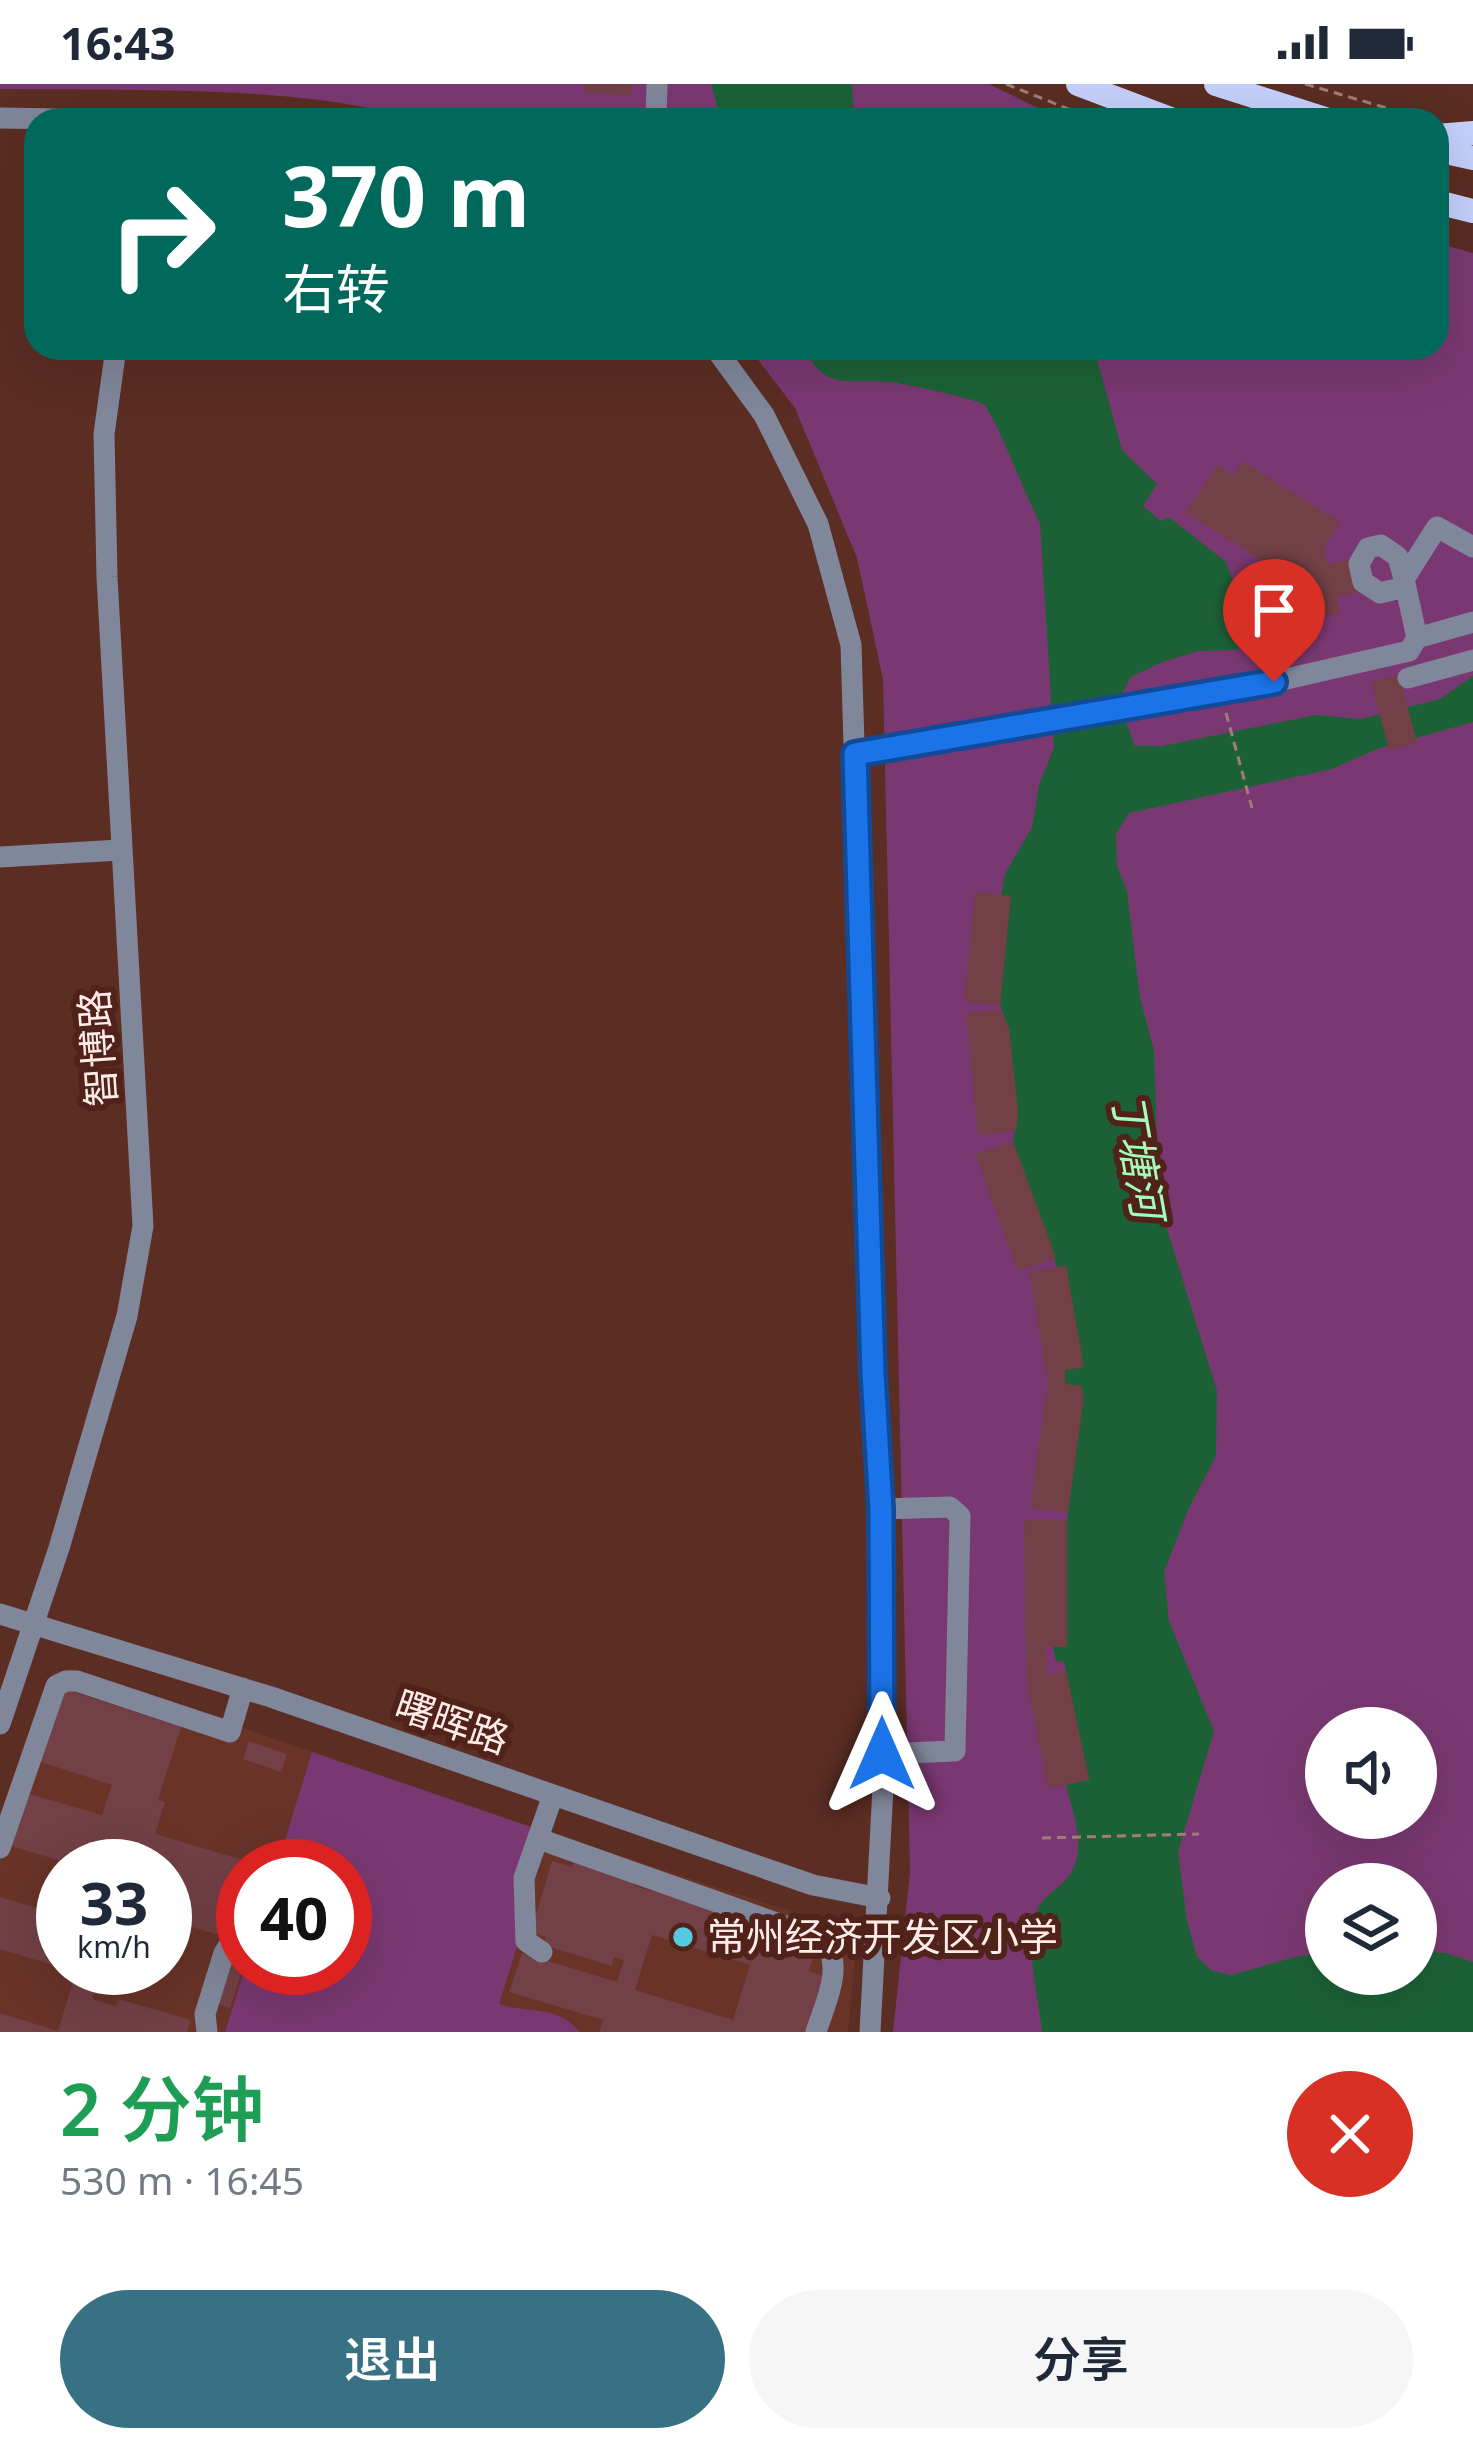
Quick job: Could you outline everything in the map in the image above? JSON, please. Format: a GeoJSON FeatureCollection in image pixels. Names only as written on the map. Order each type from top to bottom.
{"type":"FeatureCollection","features":[{"type":"Feature","properties":{"kind":"main road"},"geometry":{"type":"LineString","coordinates":[[1078,84],[1141,108]]}},
{"type":"Feature","properties":{"kind":"main road"},"geometry":{"type":"LineString","coordinates":[[1216,84],[1291,108]]}},
{"type":"Feature","properties":{"kind":"street","name":"智博路"},"geometry":{"type":"LineString","coordinates":[[0,1724],[127,1316],[143,1226],[106,578],[104,434],[114,360]]}},
{"type":"Feature","properties":{"kind":"street"},"geometry":{"type":"LineString","coordinates":[[725,360],[764,415],[818,524],[851,645],[881,1509],[880,1898],[870,2032]]}},
{"type":"Feature","properties":{"kind":"street"},"geometry":{"type":"LineString","coordinates":[[1417,638],[1405,583],[1437,527],[1473,547]]}},
{"type":"Feature","properties":{"kind":"street"},"geometry":{"type":"LineString","coordinates":[[855,754],[1221,694],[1408,651],[1417,638],[1473,622]]}},
{"type":"Feature","properties":{"kind":"street"},"geometry":{"type":"LineString","coordinates":[[1408,678],[1473,660]]}},
{"type":"Feature","properties":{"kind":"street"},"geometry":{"type":"LineString","coordinates":[[0,857],[120,850]]}},
{"type":"Feature","properties":{"kind":"street"},"geometry":{"type":"LineString","coordinates":[[881,1509],[950,1507],[960,1516],[956,1746],[948,1754],[882,1754]]}},
{"type":"Feature","properties":{"kind":"street","name":"曙晖路"},"geometry":{"type":"LineString","coordinates":[[0,1614],[243,1688],[813,1885],[880,1898]]}},
{"type":"Feature","properties":{"kind":"street"},"geometry":{"type":"LineString","coordinates":[[0,1848],[56,1686],[77,1682],[230,1732],[243,1688]]}},
{"type":"Feature","properties":{"kind":"street"},"geometry":{"type":"LineString","coordinates":[[542,1952],[526,1941],[524,1878],[553,1795]]}},
{"type":"Feature","properties":{"kind":"street"},"geometry":{"type":"LineString","coordinates":[[539,1839],[822,1939],[832,1949],[834,1965],[816,2032]]}},
{"type":"Feature","properties":{"kind":"street"},"geometry":{"type":"LineString","coordinates":[[198,2017],[216,1973]]}},
{"type":"Feature","properties":{"kind":"path"},"geometry":{"type":"LineString","coordinates":[[1006,84],[1066,108]]}},
{"type":"Feature","properties":{"kind":"path"},"geometry":{"type":"LineString","coordinates":[[1305,84],[1386,108]]}},
{"type":"Feature","properties":{"kind":"path"},"geometry":{"type":"LineString","coordinates":[[1230,726],[1252,808]]}},
{"type":"Feature","properties":{"kind":"path"},"geometry":{"type":"LineString","coordinates":[[1042,1838],[1199,1834]]}},
{"type":"Feature","properties":{"kind":"shaded area"},"geometry":{"type":"Polygon","coordinates":[[[0,84],[989,84],[1038,108],[372,108],[268,95],[0,89],[0,84]]]}},
{"type":"Feature","properties":{"kind":"shaded area"},"geometry":{"type":"Polygon","coordinates":[[[1449,246],[1473,253],[1473,2032],[893,2032],[910,1872],[883,679],[857,558],[795,408],[758,360],[1449,360],[1449,246]]]}},
{"type":"Feature","properties":{"kind":"shaded area"},"geometry":{"type":"Polygon","coordinates":[[[72,1669],[840,1927],[856,1947],[848,2032],[0,2032],[0,1828],[52,1673],[72,1669]]]}},
{"type":"Feature","properties":{"kind":"shaded area"},"geometry":{"type":"Polygon","coordinates":[[[312,1752],[534,1828],[517,1946],[499,2004],[552,2013],[580,2032],[225,2032],[237,1995],[372,1995],[372,1839],[285,1839],[312,1752]]]}},
{"type":"Feature","properties":{"kind":"water"},"geometry":{"type":"Polygon","coordinates":[[[711,84],[852,84],[853,108],[718,108],[711,84]]]}},
{"type":"Feature","properties":{"kind":"water","name":"丁塘河"},"geometry":{"type":"Polygon","coordinates":[[[811,360],[1097,360],[1122,450],[1157,484],[1143,506],[1161,521],[1169,517],[1226,562],[1237,592],[1258,604],[1259,634],[1236,650],[1198,651],[1131,677],[1118,701],[1135,746],[1162,746],[1316,715],[1361,719],[1440,699],[1473,676],[1473,722],[1377,749],[1332,769],[1129,813],[1116,834],[1140,998],[1154,1050],[1159,1203],[1217,1391],[1216,1456],[1164,1572],[1169,1621],[1214,1731],[1178,1852],[1197,1957],[1212,1971],[1231,1975],[1305,1956],[1305,1995],[1437,1995],[1437,1952],[1445,1953],[1473,1962],[1473,2032],[1042,2032],[1033,1923],[1040,1905],[1069,1876],[1078,1854],[1066,1785],[1089,1779],[1064,1662],[1056,1661],[1053,1647],[1067,1646],[1067,1520],[1083,1401],[1081,1386],[1065,1384],[1065,1370],[1083,1367],[1066,1266],[1057,1267],[1013,1141],[1018,1113],[1009,1029],[1000,1005],[1010,897],[1001,895],[1005,874],[1032,827],[1039,785],[1054,747],[1040,523],[983,404],[899,383],[840,380],[821,372],[811,360]]]}},
{"type":"Feature","properties":{"kind":"building"},"geometry":{"type":"Polygon","coordinates":[[[584,84],[633,84],[632,95],[584,93],[584,84]]]}},
{"type":"Feature","properties":{"kind":"building"},"geometry":{"type":"Polygon","coordinates":[[[1242,461],[1340,522],[1324,548],[1328,564],[1352,559],[1359,592],[1337,597],[1340,613],[1281,627],[1266,563],[1186,513],[1217,465],[1233,475],[1242,461]]]}},
{"type":"Feature","properties":{"kind":"building"},"geometry":{"type":"Polygon","coordinates":[[[1399,674],[1417,743],[1389,750],[1371,682],[1399,674]]]}},
{"type":"Feature","properties":{"kind":"building"},"geometry":{"type":"Polygon","coordinates":[[[975,892],[1011,896],[1000,1005],[964,1002],[975,892]]]}},
{"type":"Feature","properties":{"kind":"building"},"geometry":{"type":"Polygon","coordinates":[[[1001,1010],[1009,1029],[1016,1131],[978,1135],[966,1013],[1001,1010]]]}},
{"type":"Feature","properties":{"kind":"building"},"geometry":{"type":"Polygon","coordinates":[[[1013,1141],[1056,1258],[1018,1271],[975,1154],[1013,1141]]]}},
{"type":"Feature","properties":{"kind":"building"},"geometry":{"type":"Polygon","coordinates":[[[1066,1266],[1084,1367],[1065,1370],[1065,1384],[1082,1386],[1083,1401],[1068,1513],[1030,1508],[1048,1382],[1029,1272],[1066,1266]]]}},
{"type":"Feature","properties":{"kind":"building"},"geometry":{"type":"Polygon","coordinates":[[[1024,1520],[1067,1520],[1067,1647],[1046,1647],[1047,1675],[1066,1671],[1089,1780],[1048,1788],[1026,1679],[1024,1520]]]}},
{"type":"Feature","properties":{"kind":"building"},"geometry":{"type":"Polygon","coordinates":[[[61,1688],[181,1727],[158,1800],[165,1802],[155,1834],[172,1839],[36,1839],[36,1853],[1,1843],[17,1790],[102,1815],[112,1785],[38,1761],[61,1688]]]}},
{"type":"Feature","properties":{"kind":"building"},"geometry":{"type":"Polygon","coordinates":[[[249,1741],[287,1754],[281,1772],[243,1759],[249,1741]]]}},
{"type":"Feature","properties":{"kind":"building"},"geometry":{"type":"Polygon","coordinates":[[[192,1845],[216,1852],[216,1934],[192,1927],[192,1845]]]}},
{"type":"Feature","properties":{"kind":"building"},"geometry":{"type":"Polygon","coordinates":[[[552,1861],[572,1867],[574,1861],[636,1880],[635,1886],[818,1941],[809,1971],[823,1976],[806,2032],[599,2032],[603,2020],[509,1992],[522,1953],[617,1982],[624,1960],[614,1957],[612,1966],[543,1945],[546,1937],[531,1932],[552,1861]],[[652,1935],[635,1990],[733,2020],[750,1965],[652,1935]]]}},
{"type":"Feature","properties":{"kind":"building"},"geometry":{"type":"Polygon","coordinates":[[[0,1897],[36,1908],[36,1960],[0,1949],[0,1897]]]}},
{"type":"Feature","properties":{"kind":"building"},"geometry":{"type":"Polygon","coordinates":[[[69,1995],[93,1995],[92,1999],[116,2006],[118,1999],[191,2020],[187,2032],[0,2032],[0,2013],[58,2031],[69,1995]]]}},
{"type":"Feature","properties":{"kind":"building"},"geometry":{"type":"Polygon","coordinates":[[[219,1995],[234,1995],[230,2008],[216,2003],[219,1995]]]}},
{"type":"Feature","properties":{"kind":"place","name":"常州经济开发区小学"},"geometry":{"type":"Point","coordinates":[683,1937]}},
{"type":"Feature","properties":{"kind":"route"},"geometry":{"type":"LineString","coordinates":[[882,1754],[881,1509],[855,754],[1274,682]]}}]}
